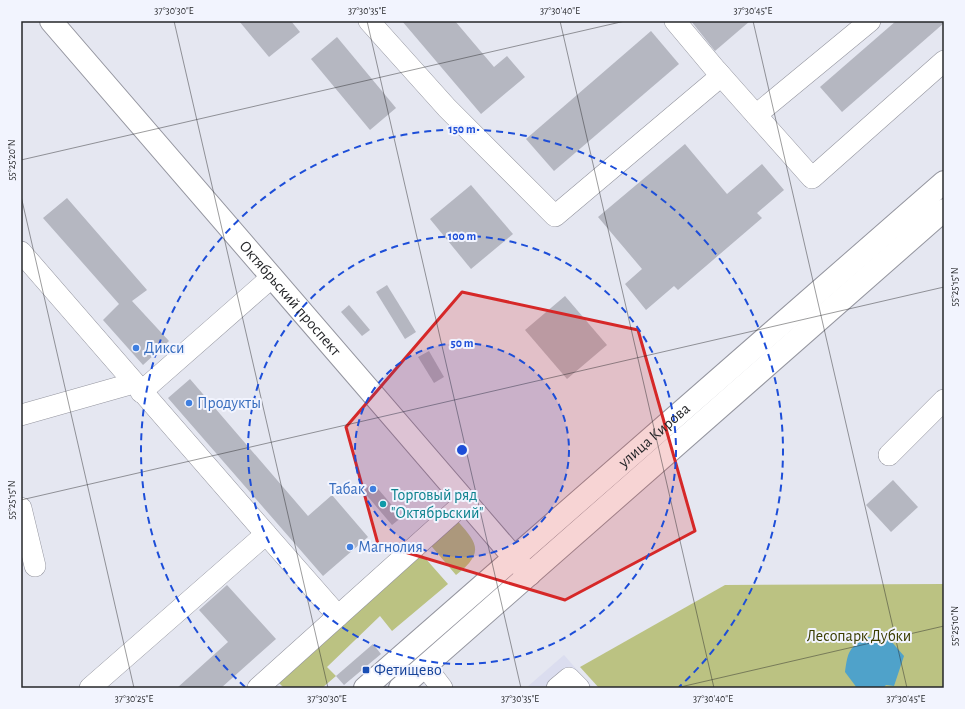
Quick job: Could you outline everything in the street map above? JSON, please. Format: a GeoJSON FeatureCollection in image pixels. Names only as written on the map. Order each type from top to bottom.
{"type":"FeatureCollection","features":[{"type":"Feature","properties":{"kind":"main road","name":"Октябрьский проспект"},"geometry":{"type":"LineString","coordinates":[[51,21],[529,575]]}},
{"type":"Feature","properties":{"kind":"main road","name":"улица Кирова"},"geometry":{"type":"LineString","coordinates":[[365,688],[944,182]]}},
{"type":"Feature","properties":{"kind":"main road","name":"улица Кирова"},"geometry":{"type":"LineString","coordinates":[[400,688],[944,210]]}},
{"type":"Feature","properties":{"kind":"street"},"geometry":{"type":"LineString","coordinates":[[369,21],[447,108],[555,216],[721,76],[675,21]]}},
{"type":"Feature","properties":{"kind":"street"},"geometry":{"type":"LineString","coordinates":[[756,115],[870,21]]}},
{"type":"Feature","properties":{"kind":"street"},"geometry":{"type":"LineString","coordinates":[[717,71],[812,178],[944,61]]}},
{"type":"Feature","properties":{"kind":"street"},"geometry":{"type":"LineString","coordinates":[[21,252],[338,616]]}},
{"type":"Feature","properties":{"kind":"street"},"geometry":{"type":"LineString","coordinates":[[21,415],[138,387],[272,278]]}},
{"type":"Feature","properties":{"kind":"street"},"geometry":{"type":"LineString","coordinates":[[889,455],[941,408]]}},
{"type":"Feature","properties":{"kind":"street"},"geometry":{"type":"LineString","coordinates":[[266,685],[338,616],[465,502]]}},
{"type":"Feature","properties":{"kind":"street"},"geometry":{"type":"LineString","coordinates":[[21,508],[35,566]]}},
{"type":"Feature","properties":{"kind":"street"},"geometry":{"type":"LineString","coordinates":[[90,688],[266,534]]}},
{"type":"Feature","properties":{"kind":"street"},"geometry":{"type":"LineString","coordinates":[[426,666],[442,688]]}},
{"type":"Feature","properties":{"kind":"street"},"geometry":{"type":"LineString","coordinates":[[557,688],[569,678],[578,688]]}},
{"type":"Feature","properties":{"kind":"highlighted area"},"geometry":{"type":"Polygon","coordinates":[[[462,292],[638,330],[695,531],[565,600],[378,544],[346,427],[462,292]]]}},
{"type":"Feature","properties":{"kind":"shaded area"},"geometry":{"type":"Polygon","coordinates":[[[564,655],[593,688],[526,688],[564,655]]]}},
{"type":"Feature","properties":{"kind":"green space"},"geometry":{"type":"Polygon","coordinates":[[[454,517],[468,533],[475,546],[475,553],[472,559],[466,567],[456,575],[427,541],[454,517]]]}},
{"type":"Feature","properties":{"kind":"green space"},"geometry":{"type":"Polygon","coordinates":[[[418,550],[448,584],[392,631],[380,616],[327,667],[336,676],[322,688],[284,688],[276,680],[418,550]]]}},
{"type":"Feature","properties":{"kind":"green space","name":"Лесопарк Дубки"},"geometry":{"type":"Polygon","coordinates":[[[944,584],[944,688],[599,688],[580,667],[725,585],[944,584]]]}},
{"type":"Feature","properties":{"kind":"water"},"geometry":{"type":"Polygon","coordinates":[[[868,637],[890,640],[904,656],[894,686],[886,685],[883,688],[857,688],[845,672],[850,650],[868,637]]]}},
{"type":"Feature","properties":{"kind":"building"},"geometry":{"type":"Polygon","coordinates":[[[239,21],[291,21],[300,32],[269,57],[239,21]]]}},
{"type":"Feature","properties":{"kind":"building"},"geometry":{"type":"Polygon","coordinates":[[[402,21],[455,21],[494,67],[507,56],[525,77],[481,114],[402,21]]]}},
{"type":"Feature","properties":{"kind":"building"},"geometry":{"type":"Polygon","coordinates":[[[691,21],[750,21],[715,51],[691,21]]]}},
{"type":"Feature","properties":{"kind":"building"},"geometry":{"type":"Polygon","coordinates":[[[896,21],[944,21],[944,23],[842,112],[820,87],[896,21]]]}},
{"type":"Feature","properties":{"kind":"building"},"geometry":{"type":"Polygon","coordinates":[[[651,31],[679,64],[554,171],[526,139],[651,31]]]}},
{"type":"Feature","properties":{"kind":"building"},"geometry":{"type":"Polygon","coordinates":[[[337,37],[396,108],[370,130],[311,59],[337,37]]]}},
{"type":"Feature","properties":{"kind":"building"},"geometry":{"type":"Polygon","coordinates":[[[685,144],[727,194],[762,164],[784,190],[757,213],[762,218],[678,290],[674,286],[646,310],[625,284],[642,269],[598,217],[685,144]]]}},
{"type":"Feature","properties":{"kind":"building"},"geometry":{"type":"Polygon","coordinates":[[[471,185],[513,234],[471,269],[430,219],[471,185]]]}},
{"type":"Feature","properties":{"kind":"building"},"geometry":{"type":"Polygon","coordinates":[[[67,198],[147,290],[132,301],[169,341],[143,365],[103,320],[119,304],[43,218],[67,198]]]}},
{"type":"Feature","properties":{"kind":"building"},"geometry":{"type":"Polygon","coordinates":[[[387,285],[416,332],[405,339],[376,292],[387,285]]]}},
{"type":"Feature","properties":{"kind":"building"},"geometry":{"type":"Polygon","coordinates":[[[565,296],[607,345],[567,379],[525,330],[565,296]]]}},
{"type":"Feature","properties":{"kind":"building"},"geometry":{"type":"Polygon","coordinates":[[[349,305],[370,330],[362,336],[341,312],[349,305]]]}},
{"type":"Feature","properties":{"kind":"building"},"geometry":{"type":"Polygon","coordinates":[[[429,351],[444,377],[434,383],[418,357],[429,351]]]}},
{"type":"Feature","properties":{"kind":"building"},"geometry":{"type":"Polygon","coordinates":[[[190,379],[308,516],[332,495],[368,537],[323,576],[168,398],[190,379]]]}},
{"type":"Feature","properties":{"kind":"building"},"geometry":{"type":"Polygon","coordinates":[[[893,480],[918,507],[891,532],[866,505],[893,480]]]}},
{"type":"Feature","properties":{"kind":"building","name":"Торговый ряд \"Октябрьский\""},"geometry":{"type":"Polygon","coordinates":[[[373,483],[402,517],[392,525],[363,491],[373,483]]]}},
{"type":"Feature","properties":{"kind":"building"},"geometry":{"type":"Polygon","coordinates":[[[227,585],[276,639],[221,688],[177,688],[228,642],[199,610],[227,585]]]}},
{"type":"Feature","properties":{"kind":"building"},"geometry":{"type":"Polygon","coordinates":[[[373,644],[381,654],[344,685],[336,676],[373,644]]]}},
{"type":"Feature","properties":{"kind":"place","name":"Дикси"},"geometry":{"type":"Point","coordinates":[136,348]}},
{"type":"Feature","properties":{"kind":"place","name":"Продукты"},"geometry":{"type":"Point","coordinates":[189,403]}},
{"type":"Feature","properties":{"kind":"place","name":"Табак"},"geometry":{"type":"Point","coordinates":[373,489]}},
{"type":"Feature","properties":{"kind":"place","name":"Торговый ряд \"Октябрьский\""},"geometry":{"type":"Point","coordinates":[383,504]}},
{"type":"Feature","properties":{"kind":"place","name":"Магнолия"},"geometry":{"type":"Point","coordinates":[350,547]}},
{"type":"Feature","properties":{"kind":"place","name":"Фетищево"},"geometry":{"type":"Point","coordinates":[366,670]}}]}
